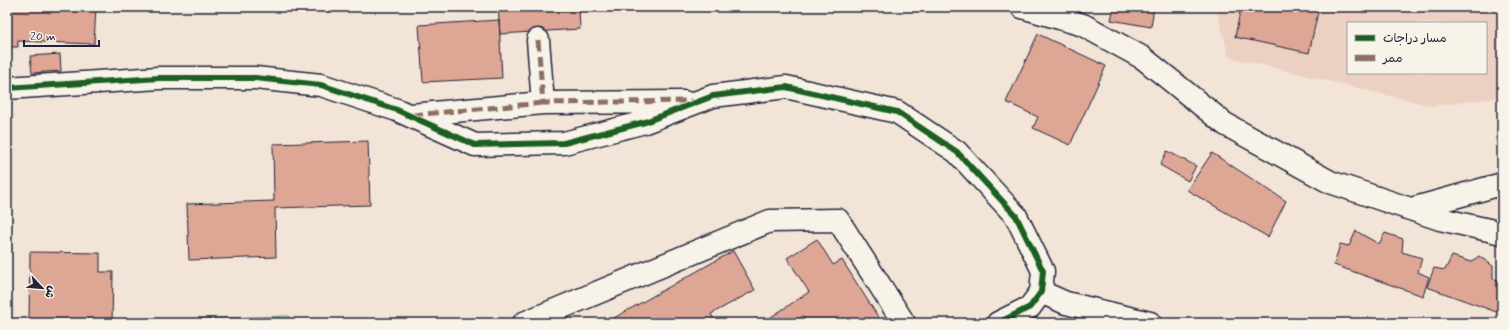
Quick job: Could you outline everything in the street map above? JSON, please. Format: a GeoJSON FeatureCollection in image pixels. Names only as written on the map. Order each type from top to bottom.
{"type":"FeatureCollection","features":[{"type":"Feature","properties":{"kind":"street"},"geometry":{"type":"LineString","coordinates":[[1022,7],[1083,25],[1143,58],[1225,124],[1330,182],[1440,219],[1502,233]]}},
{"type":"Feature","properties":{"kind":"street"},"geometry":{"type":"LineString","coordinates":[[538,40],[543,103]]}},
{"type":"Feature","properties":{"kind":"street"},"geometry":{"type":"LineString","coordinates":[[7,88],[159,78],[255,78],[321,85],[410,115],[475,145],[564,143],[645,122],[713,96],[786,87],[897,112],[957,152],[1016,216],[1043,271],[1041,292],[1030,307],[998,323]]}},
{"type":"Feature","properties":{"kind":"street"},"geometry":{"type":"LineString","coordinates":[[410,115],[543,103],[699,101]]}},
{"type":"Feature","properties":{"kind":"street"},"geometry":{"type":"LineString","coordinates":[[1411,209],[1502,184]]}},
{"type":"Feature","properties":{"kind":"street"},"geometry":{"type":"LineString","coordinates":[[524,323],[770,221],[838,220],[904,323]]}},
{"type":"Feature","properties":{"kind":"street"},"geometry":{"type":"LineString","coordinates":[[1041,292],[1066,303],[1150,323]]}},
{"type":"Feature","properties":{"kind":"shaded area"},"geometry":{"type":"Polygon","coordinates":[[[1216,7],[1502,7],[1502,97],[1432,106],[1229,57],[1216,7]]]}},
{"type":"Feature","properties":{"kind":"green space"},"geometry":{"type":"Polygon","coordinates":[[[289,316],[289,323],[190,323],[190,319],[289,316]]]}},
{"type":"Feature","properties":{"kind":"building"},"geometry":{"type":"Polygon","coordinates":[[[7,7],[96,7],[94,44],[18,41],[18,47],[7,47],[7,7]]]}},
{"type":"Feature","properties":{"kind":"building"},"geometry":{"type":"Polygon","coordinates":[[[498,7],[579,7],[580,29],[500,34],[498,7]]]}},
{"type":"Feature","properties":{"kind":"building"},"geometry":{"type":"Polygon","coordinates":[[[1114,7],[1154,7],[1151,27],[1111,20],[1114,7]]]}},
{"type":"Feature","properties":{"kind":"building"},"geometry":{"type":"Polygon","coordinates":[[[1241,7],[1319,7],[1309,53],[1235,37],[1241,7]]]}},
{"type":"Feature","properties":{"kind":"building"},"geometry":{"type":"Polygon","coordinates":[[[499,20],[502,78],[423,82],[419,25],[499,20]]]}},
{"type":"Feature","properties":{"kind":"building"},"geometry":{"type":"Polygon","coordinates":[[[1038,34],[1106,66],[1070,145],[1033,128],[1038,117],[1006,102],[1038,34]]]}},
{"type":"Feature","properties":{"kind":"building"},"geometry":{"type":"Polygon","coordinates":[[[60,54],[61,71],[32,73],[30,56],[60,54]]]}},
{"type":"Feature","properties":{"kind":"building"},"geometry":{"type":"Polygon","coordinates":[[[368,141],[370,205],[275,208],[276,257],[189,260],[187,204],[274,201],[273,144],[368,141]]]}},
{"type":"Feature","properties":{"kind":"building"},"geometry":{"type":"Polygon","coordinates":[[[1167,151],[1196,166],[1188,181],[1160,165],[1167,151]]]}},
{"type":"Feature","properties":{"kind":"building"},"geometry":{"type":"Polygon","coordinates":[[[1212,153],[1286,201],[1268,237],[1187,190],[1212,153]]]}},
{"type":"Feature","properties":{"kind":"building"},"geometry":{"type":"Polygon","coordinates":[[[1356,231],[1379,244],[1385,233],[1403,239],[1402,252],[1422,258],[1418,272],[1429,277],[1423,296],[1334,265],[1340,244],[1349,246],[1356,231]]]}},
{"type":"Feature","properties":{"kind":"building"},"geometry":{"type":"Polygon","coordinates":[[[817,239],[833,265],[842,260],[882,323],[807,323],[803,316],[792,323],[767,323],[765,321],[809,292],[787,258],[817,239]]]}},
{"type":"Feature","properties":{"kind":"building"},"geometry":{"type":"Polygon","coordinates":[[[733,251],[755,290],[711,314],[716,323],[605,323],[733,251]]]}},
{"type":"Feature","properties":{"kind":"building"},"geometry":{"type":"Polygon","coordinates":[[[30,252],[100,253],[100,272],[113,272],[112,323],[82,323],[82,320],[29,320],[30,252]]]}},
{"type":"Feature","properties":{"kind":"building"},"geometry":{"type":"Polygon","coordinates":[[[1452,256],[1471,262],[1479,256],[1493,266],[1493,279],[1502,280],[1502,314],[1427,287],[1434,268],[1445,270],[1452,256]]]}},
{"type":"Feature","properties":{"kind":"marked path"},"geometry":{"type":"LineString","coordinates":[[538,40],[543,103],[692,101]]}},
{"type":"Feature","properties":{"kind":"marked path"},"geometry":{"type":"LineString","coordinates":[[413,115],[543,103]]}},
{"type":"Feature","properties":{"kind":"cycle path"},"geometry":{"type":"LineString","coordinates":[[7,88],[159,78],[255,78],[321,85],[397,110],[475,145],[564,143],[645,122],[713,96],[786,87],[897,112],[957,152],[1016,216],[1043,271],[1041,292],[1030,307],[998,323]]}}]}
